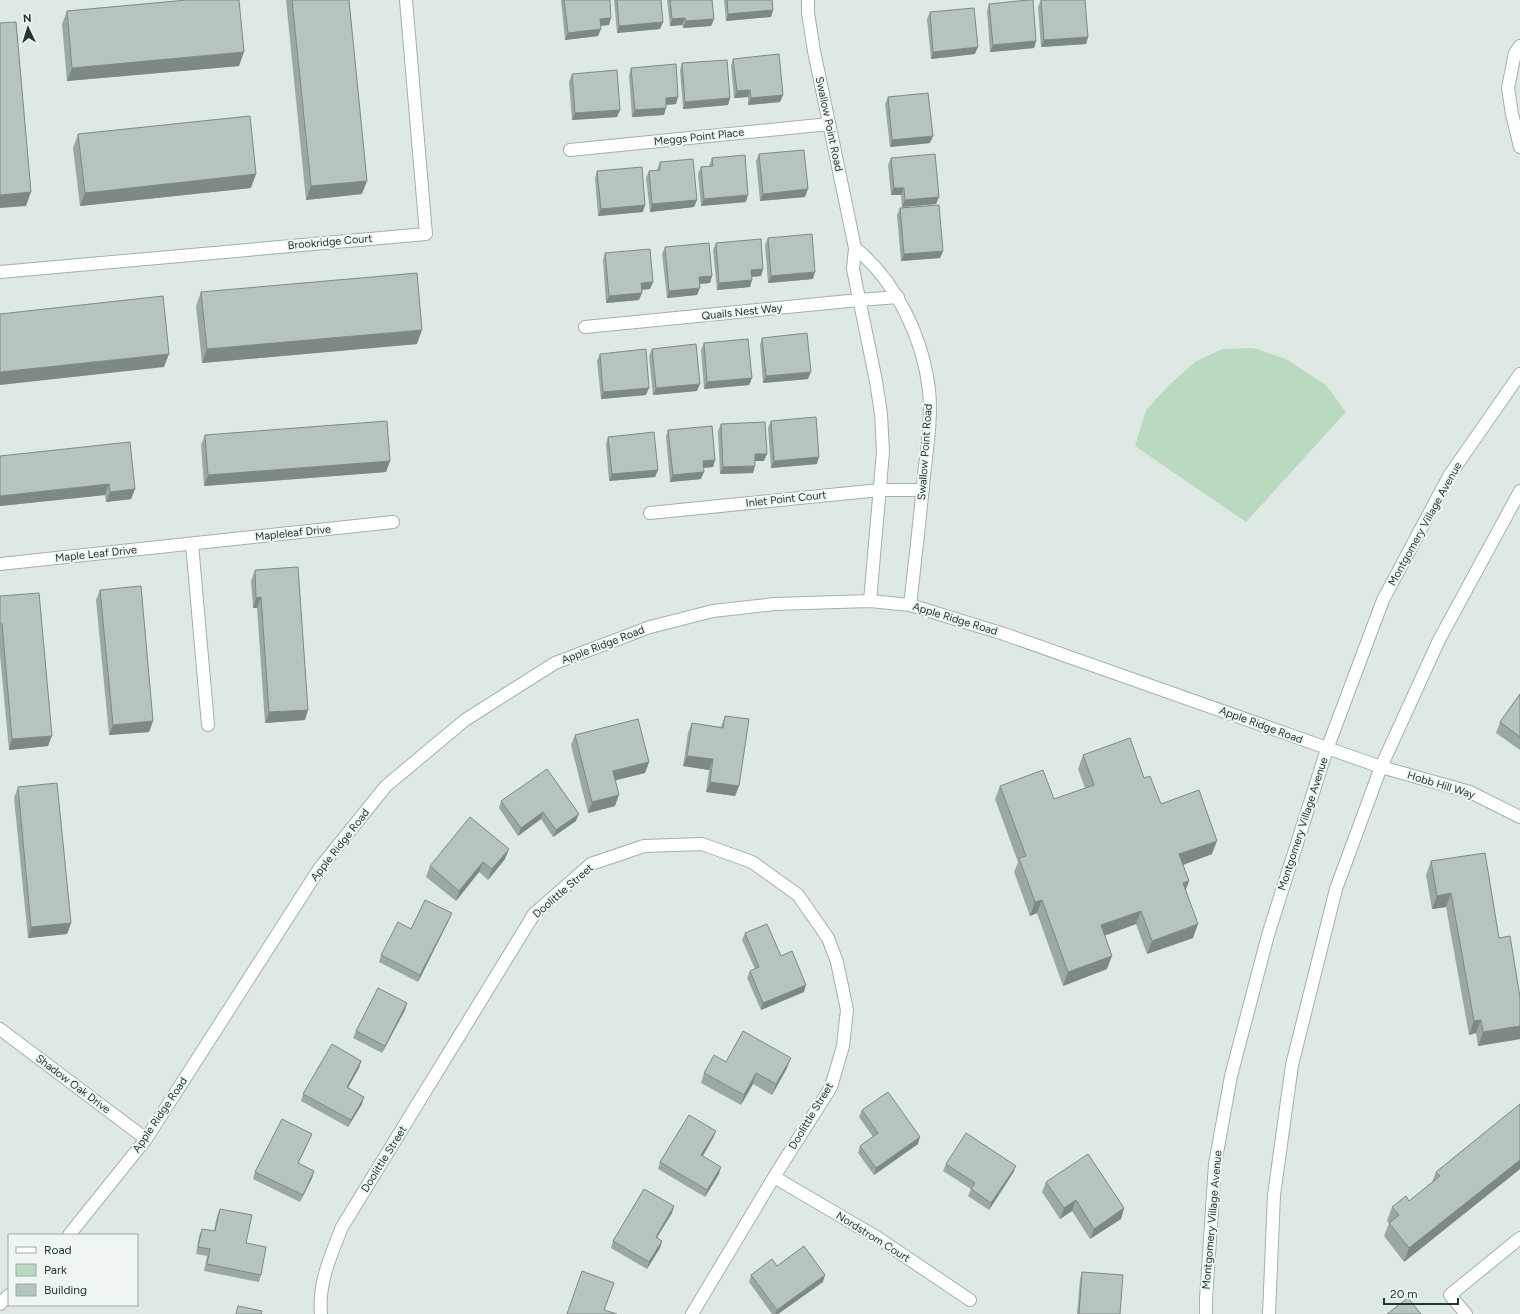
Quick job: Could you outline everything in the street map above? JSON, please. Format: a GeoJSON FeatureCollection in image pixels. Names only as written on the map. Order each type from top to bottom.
{"type":"FeatureCollection","features":[{"type":"Feature","properties":{"kind":"street","name":"Brookridge Court"},"geometry":{"type":"LineString","coordinates":[[0,272],[426,234],[406,0]]}},
{"type":"Feature","properties":{"kind":"street","name":"Swallow Point Road"},"geometry":{"type":"LineString","coordinates":[[808,0],[808,13],[814,51],[855,248],[852,269],[876,381],[881,414],[883,452],[870,602]]}},
{"type":"Feature","properties":{"kind":"street"},"geometry":{"type":"LineString","coordinates":[[1520,46],[1515,54],[1508,88],[1512,114],[1520,147]]}},
{"type":"Feature","properties":{"kind":"street","name":"Meggs Point Place"},"geometry":{"type":"LineString","coordinates":[[570,150],[829,124]]}},
{"type":"Feature","properties":{"kind":"street","name":"Swallow Point Road"},"geometry":{"type":"LineString","coordinates":[[855,248],[869,259],[898,298],[913,331],[923,363],[929,391],[929,423],[910,605]]}},
{"type":"Feature","properties":{"kind":"street","name":"Quails Nest Way"},"geometry":{"type":"LineString","coordinates":[[586,327],[859,300],[898,298]]}},
{"type":"Feature","properties":{"kind":"street","name":"Montgomery Village Avenue"},"geometry":{"type":"LineString","coordinates":[[1206,1314],[1215,1164],[1232,1076],[1268,935],[1327,749],[1383,600],[1450,476],[1520,374]]}},
{"type":"Feature","properties":{"kind":"street","name":"Inlet Point Court"},"geometry":{"type":"LineString","coordinates":[[650,513],[880,490],[923,490]]}},
{"type":"Feature","properties":{"kind":"street"},"geometry":{"type":"LineString","coordinates":[[1269,1314],[1274,1195],[1292,1065],[1336,889],[1382,767],[1439,640],[1520,491]]}},
{"type":"Feature","properties":{"kind":"street","name":"Mapleleaf Drive"},"geometry":{"type":"LineString","coordinates":[[192,544],[393,522]]}},
{"type":"Feature","properties":{"kind":"street"},"geometry":{"type":"LineString","coordinates":[[192,544],[208,725]]}},
{"type":"Feature","properties":{"kind":"street","name":"Maple Leaf Drive"},"geometry":{"type":"LineString","coordinates":[[0,564],[192,544]]}},
{"type":"Feature","properties":{"kind":"street","name":"Apple Ridge Road"},"geometry":{"type":"LineString","coordinates":[[70,1234],[146,1139],[319,869],[386,786],[465,720],[555,663],[650,627],[721,610],[775,604],[870,602],[910,605],[1004,634],[1327,749],[1382,767]]}},
{"type":"Feature","properties":{"kind":"street","name":"Hobb Hill Way"},"geometry":{"type":"LineString","coordinates":[[1382,767],[1470,792],[1520,817]]}},
{"type":"Feature","properties":{"kind":"street","name":"Doolittle Street"},"geometry":{"type":"LineString","coordinates":[[322,1314],[320,1304],[325,1269],[342,1227],[534,914],[592,864],[644,846],[702,844],[752,862],[798,895],[828,938],[837,962],[847,1010],[843,1046],[831,1087],[774,1177],[692,1314]]}},
{"type":"Feature","properties":{"kind":"street","name":"Shadow Oak Drive"},"geometry":{"type":"LineString","coordinates":[[0,1029],[146,1139]]}},
{"type":"Feature","properties":{"kind":"street","name":"Nordstrom Court"},"geometry":{"type":"LineString","coordinates":[[774,1177],[878,1238],[970,1300]]}},
{"type":"Feature","properties":{"kind":"street"},"geometry":{"type":"LineString","coordinates":[[1466,1314],[1450,1295],[1520,1238]]}},
{"type":"Feature","properties":{"kind":"street"},"geometry":{"type":"LineString","coordinates":[[0,1304],[8,1297]]}},
{"type":"Feature","properties":{"kind":"green space"},"geometry":{"type":"Polygon","coordinates":[[[1253,348],[1286,359],[1326,385],[1346,412],[1246,522],[1135,446],[1146,410],[1169,385],[1195,362],[1222,349],[1253,348]]]}},
{"type":"Feature","properties":{"kind":"building"},"geometry":{"type":"Polygon","coordinates":[[[187,0],[239,0],[244,52],[72,68],[67,11],[187,0]]]}},
{"type":"Feature","properties":{"kind":"building"},"geometry":{"type":"Polygon","coordinates":[[[292,0],[349,0],[367,181],[311,186],[292,0]]]}},
{"type":"Feature","properties":{"kind":"building"},"geometry":{"type":"Polygon","coordinates":[[[564,0],[610,0],[611,18],[600,19],[601,29],[568,33],[564,0]]]}},
{"type":"Feature","properties":{"kind":"building"},"geometry":{"type":"Polygon","coordinates":[[[617,0],[661,0],[663,22],[619,26],[617,0]]]}},
{"type":"Feature","properties":{"kind":"building"},"geometry":{"type":"Polygon","coordinates":[[[670,0],[712,0],[714,19],[686,21],[685,18],[672,19],[670,0]]]}},
{"type":"Feature","properties":{"kind":"building"},"geometry":{"type":"Polygon","coordinates":[[[727,0],[772,0],[773,10],[728,14],[727,0]]]}},
{"type":"Feature","properties":{"kind":"building"},"geometry":{"type":"Polygon","coordinates":[[[1033,0],[1036,41],[993,45],[989,4],[1033,0]]]}},
{"type":"Feature","properties":{"kind":"building"},"geometry":{"type":"Polygon","coordinates":[[[1041,0],[1085,0],[1088,37],[1044,40],[1041,0]]]}},
{"type":"Feature","properties":{"kind":"building"},"geometry":{"type":"Polygon","coordinates":[[[974,8],[978,47],[933,52],[930,12],[974,8]]]}},
{"type":"Feature","properties":{"kind":"building"},"geometry":{"type":"Polygon","coordinates":[[[16,22],[31,192],[0,195],[0,23],[16,22]]]}},
{"type":"Feature","properties":{"kind":"building"},"geometry":{"type":"Polygon","coordinates":[[[779,54],[783,95],[751,98],[750,90],[737,91],[733,59],[779,54]]]}},
{"type":"Feature","properties":{"kind":"building"},"geometry":{"type":"Polygon","coordinates":[[[727,60],[730,98],[685,102],[682,63],[727,60]]]}},
{"type":"Feature","properties":{"kind":"building"},"geometry":{"type":"Polygon","coordinates":[[[676,64],[678,97],[666,98],[666,108],[635,110],[631,68],[676,64]]]}},
{"type":"Feature","properties":{"kind":"building"},"geometry":{"type":"Polygon","coordinates":[[[617,70],[620,110],[575,113],[572,74],[617,70]]]}},
{"type":"Feature","properties":{"kind":"building"},"geometry":{"type":"Polygon","coordinates":[[[928,93],[933,136],[892,140],[888,97],[928,93]]]}},
{"type":"Feature","properties":{"kind":"building"},"geometry":{"type":"Polygon","coordinates":[[[250,116],[256,174],[85,193],[78,134],[250,116]]]}},
{"type":"Feature","properties":{"kind":"building"},"geometry":{"type":"Polygon","coordinates":[[[804,150],[808,189],[763,194],[759,154],[804,150]]]}},
{"type":"Feature","properties":{"kind":"building"},"geometry":{"type":"Polygon","coordinates":[[[935,154],[939,197],[905,200],[904,188],[894,188],[891,158],[935,154]]]}},
{"type":"Feature","properties":{"kind":"building"},"geometry":{"type":"Polygon","coordinates":[[[745,155],[748,195],[704,199],[701,167],[713,166],[712,158],[745,155]]]}},
{"type":"Feature","properties":{"kind":"building"},"geometry":{"type":"Polygon","coordinates":[[[693,159],[697,200],[652,204],[649,171],[660,170],[660,162],[693,159]]]}},
{"type":"Feature","properties":{"kind":"building"},"geometry":{"type":"Polygon","coordinates":[[[642,167],[645,205],[601,209],[597,171],[642,167]]]}},
{"type":"Feature","properties":{"kind":"building"},"geometry":{"type":"Polygon","coordinates":[[[939,205],[943,251],[904,254],[900,208],[939,205]]]}},
{"type":"Feature","properties":{"kind":"building"},"geometry":{"type":"Polygon","coordinates":[[[812,234],[815,272],[771,276],[768,238],[812,234]]]}},
{"type":"Feature","properties":{"kind":"building"},"geometry":{"type":"Polygon","coordinates":[[[761,239],[763,269],[751,270],[752,280],[719,283],[716,243],[761,239]]]}},
{"type":"Feature","properties":{"kind":"building"},"geometry":{"type":"Polygon","coordinates":[[[709,243],[712,276],[699,277],[700,288],[669,291],[665,247],[709,243]]]}},
{"type":"Feature","properties":{"kind":"building"},"geometry":{"type":"Polygon","coordinates":[[[650,249],[653,282],[641,283],[642,293],[609,296],[605,253],[650,249]]]}},
{"type":"Feature","properties":{"kind":"building"},"geometry":{"type":"Polygon","coordinates":[[[417,273],[422,330],[207,349],[201,292],[417,273]]]}},
{"type":"Feature","properties":{"kind":"building"},"geometry":{"type":"Polygon","coordinates":[[[163,296],[169,354],[0,372],[0,314],[163,296]]]}},
{"type":"Feature","properties":{"kind":"building"},"geometry":{"type":"Polygon","coordinates":[[[807,333],[811,372],[766,376],[762,338],[807,333]]]}},
{"type":"Feature","properties":{"kind":"building"},"geometry":{"type":"Polygon","coordinates":[[[748,339],[752,378],[707,382],[704,343],[748,339]]]}},
{"type":"Feature","properties":{"kind":"building"},"geometry":{"type":"Polygon","coordinates":[[[696,344],[700,384],[656,388],[652,349],[696,344]]]}},
{"type":"Feature","properties":{"kind":"building"},"geometry":{"type":"Polygon","coordinates":[[[646,349],[649,388],[603,392],[600,354],[646,349]]]}},
{"type":"Feature","properties":{"kind":"building"},"geometry":{"type":"Polygon","coordinates":[[[816,417],[819,457],[774,461],[771,421],[816,417]]]}},
{"type":"Feature","properties":{"kind":"building"},"geometry":{"type":"Polygon","coordinates":[[[387,421],[390,461],[208,475],[205,435],[387,421]]]}},
{"type":"Feature","properties":{"kind":"building"},"geometry":{"type":"Polygon","coordinates":[[[765,422],[767,454],[755,454],[755,466],[723,467],[721,424],[765,422]]]}},
{"type":"Feature","properties":{"kind":"building"},"geometry":{"type":"Polygon","coordinates":[[[712,426],[715,460],[703,461],[704,472],[673,475],[668,430],[712,426]]]}},
{"type":"Feature","properties":{"kind":"building"},"geometry":{"type":"Polygon","coordinates":[[[654,432],[658,470],[612,474],[608,437],[654,432]]]}},
{"type":"Feature","properties":{"kind":"building"},"geometry":{"type":"Polygon","coordinates":[[[130,442],[135,489],[110,492],[109,484],[0,496],[0,456],[130,442]]]}},
{"type":"Feature","properties":{"kind":"building"},"geometry":{"type":"Polygon","coordinates":[[[298,567],[308,710],[269,712],[261,597],[256,598],[255,570],[298,567]]]}},
{"type":"Feature","properties":{"kind":"building"},"geometry":{"type":"Polygon","coordinates":[[[141,586],[153,721],[113,725],[100,590],[141,586]]]}},
{"type":"Feature","properties":{"kind":"building"},"geometry":{"type":"Polygon","coordinates":[[[39,593],[52,736],[12,739],[2,624],[0,624],[0,596],[39,593]]]}},
{"type":"Feature","properties":{"kind":"building"},"geometry":{"type":"Polygon","coordinates":[[[1520,694],[1520,737],[1500,722],[1520,694]]]}},
{"type":"Feature","properties":{"kind":"building"},"geometry":{"type":"Polygon","coordinates":[[[725,716],[749,719],[739,786],[710,782],[713,759],[687,756],[692,723],[723,728],[725,716]]]}},
{"type":"Feature","properties":{"kind":"building"},"geometry":{"type":"Polygon","coordinates":[[[638,719],[649,762],[613,771],[619,795],[592,802],[575,735],[638,719]]]}},
{"type":"Feature","properties":{"kind":"building"},"geometry":{"type":"Polygon","coordinates":[[[1130,738],[1144,778],[1150,776],[1161,804],[1199,790],[1217,841],[1179,854],[1189,881],[1183,883],[1198,924],[1152,941],[1141,911],[1101,925],[1112,956],[1068,972],[1042,900],[1035,902],[1019,858],[1026,856],[1000,786],[1043,770],[1054,799],[1094,785],[1083,755],[1130,738]]]}},
{"type":"Feature","properties":{"kind":"building"},"geometry":{"type":"Polygon","coordinates":[[[547,769],[579,814],[556,830],[543,812],[521,828],[501,801],[547,769]]]}},
{"type":"Feature","properties":{"kind":"building"},"geometry":{"type":"Polygon","coordinates":[[[57,783],[71,923],[31,927],[18,787],[57,783]]]}},
{"type":"Feature","properties":{"kind":"building"},"geometry":{"type":"Polygon","coordinates":[[[470,817],[509,849],[492,869],[483,862],[459,891],[430,866],[470,817]]]}},
{"type":"Feature","properties":{"kind":"building"},"geometry":{"type":"Polygon","coordinates":[[[1485,853],[1499,938],[1510,936],[1520,997],[1520,1026],[1483,1032],[1481,1020],[1474,1021],[1451,893],[1437,896],[1431,861],[1485,853]]]}},
{"type":"Feature","properties":{"kind":"building"},"geometry":{"type":"Polygon","coordinates":[[[425,900],[452,913],[420,975],[381,955],[398,922],[411,929],[425,900]]]}},
{"type":"Feature","properties":{"kind":"building"},"geometry":{"type":"Polygon","coordinates":[[[767,924],[781,956],[792,951],[806,985],[763,1003],[750,971],[759,967],[745,933],[767,924]]]}},
{"type":"Feature","properties":{"kind":"building"},"geometry":{"type":"Polygon","coordinates":[[[378,988],[407,1003],[385,1046],[356,1031],[378,988]]]}},
{"type":"Feature","properties":{"kind":"building"},"geometry":{"type":"Polygon","coordinates":[[[743,1031],[791,1058],[776,1084],[756,1073],[744,1095],[704,1073],[714,1055],[726,1062],[743,1031]]]}},
{"type":"Feature","properties":{"kind":"building"},"geometry":{"type":"Polygon","coordinates":[[[332,1044],[361,1061],[347,1087],[364,1097],[351,1120],[303,1094],[332,1044]]]}},
{"type":"Feature","properties":{"kind":"building"},"geometry":{"type":"Polygon","coordinates":[[[888,1092],[920,1137],[876,1168],[860,1146],[878,1133],[862,1110],[888,1092]]]}},
{"type":"Feature","properties":{"kind":"building"},"geometry":{"type":"Polygon","coordinates":[[[1520,1104],[1520,1160],[1409,1248],[1389,1223],[1399,1215],[1392,1207],[1406,1196],[1409,1201],[1440,1176],[1436,1172],[1520,1104]]]}},
{"type":"Feature","properties":{"kind":"building"},"geometry":{"type":"Polygon","coordinates":[[[689,1115],[716,1131],[701,1155],[721,1167],[707,1190],[660,1162],[689,1115]]]}},
{"type":"Feature","properties":{"kind":"building"},"geometry":{"type":"Polygon","coordinates":[[[282,1119],[312,1134],[298,1163],[314,1171],[303,1195],[255,1172],[282,1119]]]}},
{"type":"Feature","properties":{"kind":"building"},"geometry":{"type":"Polygon","coordinates":[[[966,1133],[1016,1166],[991,1203],[971,1189],[975,1183],[946,1164],[966,1133]]]}},
{"type":"Feature","properties":{"kind":"building"},"geometry":{"type":"Polygon","coordinates":[[[1088,1154],[1124,1208],[1094,1229],[1076,1200],[1064,1208],[1046,1182],[1088,1154]]]}},
{"type":"Feature","properties":{"kind":"building"},"geometry":{"type":"Polygon","coordinates":[[[644,1189],[674,1206],[656,1237],[662,1241],[649,1262],[613,1241],[644,1189]]]}},
{"type":"Feature","properties":{"kind":"building"},"geometry":{"type":"Polygon","coordinates":[[[220,1209],[252,1215],[246,1243],[266,1247],[261,1275],[207,1264],[210,1249],[198,1247],[202,1229],[215,1231],[220,1209]]]}},
{"type":"Feature","properties":{"kind":"building"},"geometry":{"type":"Polygon","coordinates":[[[804,1246],[825,1275],[777,1310],[751,1275],[772,1259],[777,1266],[804,1246]]]}},
{"type":"Feature","properties":{"kind":"building"},"geometry":{"type":"Polygon","coordinates":[[[582,1271],[614,1283],[604,1310],[617,1314],[567,1314],[582,1271]]]}},
{"type":"Feature","properties":{"kind":"building"},"geometry":{"type":"Polygon","coordinates":[[[1082,1272],[1123,1275],[1120,1314],[1079,1314],[1082,1272]]]}},
{"type":"Feature","properties":{"kind":"building"},"geometry":{"type":"Polygon","coordinates":[[[1408,1298],[1421,1314],[1387,1314],[1408,1298]]]}},
{"type":"Feature","properties":{"kind":"building"},"geometry":{"type":"Polygon","coordinates":[[[238,1306],[262,1311],[261,1314],[236,1314],[238,1306]]]}}]}
